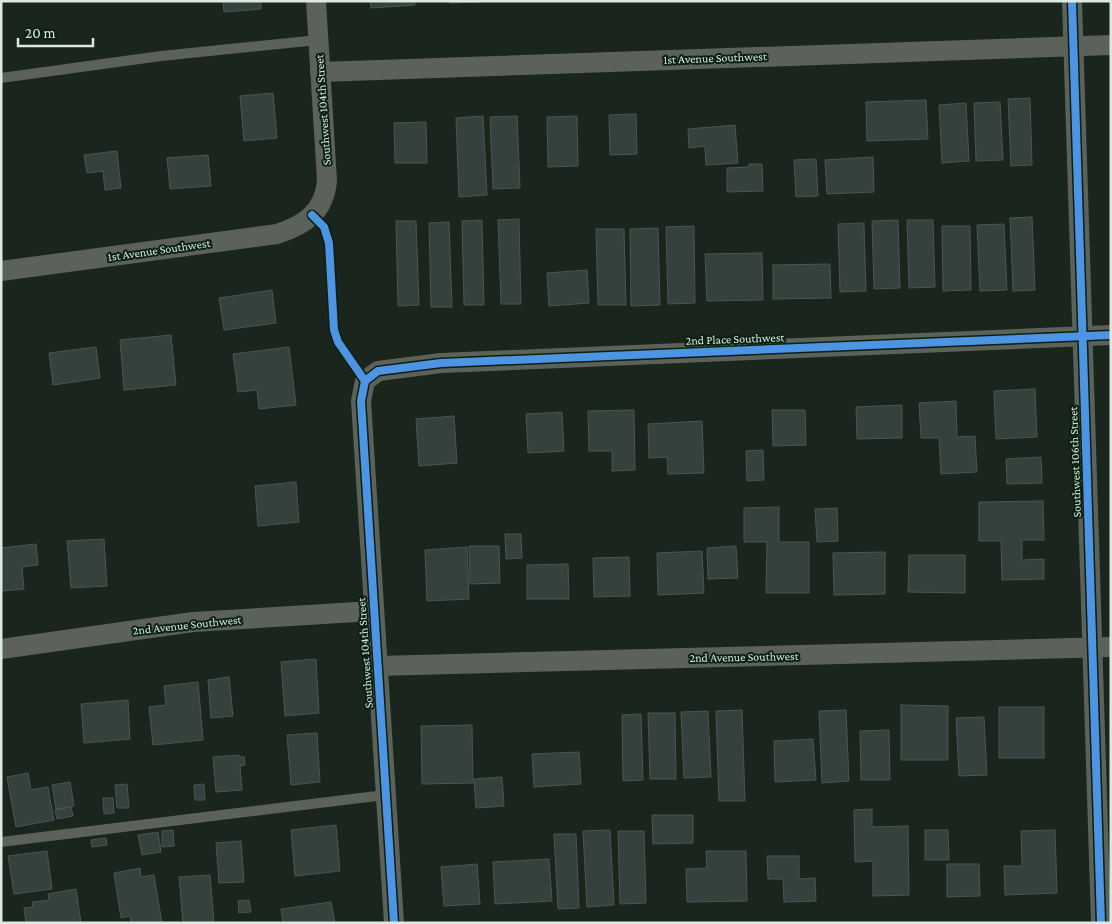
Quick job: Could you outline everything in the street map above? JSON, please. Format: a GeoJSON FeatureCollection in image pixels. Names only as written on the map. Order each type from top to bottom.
{"type":"FeatureCollection","features":[{"type":"Feature","properties":{"kind":"street","name":"Southwest 104th Street"},"geometry":{"type":"LineString","coordinates":[[312,215],[325,198],[328,181],[316,1]]}},
{"type":"Feature","properties":{"kind":"street","name":"Southwest 106th Street"},"geometry":{"type":"LineString","coordinates":[[1072,1],[1083,336],[1102,648],[1101,923]]}},
{"type":"Feature","properties":{"kind":"street","name":"1st Avenue Southwest"},"geometry":{"type":"LineString","coordinates":[[320,72],[1111,45]]}},
{"type":"Feature","properties":{"kind":"street","name":"1st Avenue Southwest"},"geometry":{"type":"LineString","coordinates":[[1,271],[277,234],[296,228],[312,215]]}},
{"type":"Feature","properties":{"kind":"street","name":"2nd Place Southwest"},"geometry":{"type":"LineString","coordinates":[[365,381],[378,371],[441,362],[1111,336]]}},
{"type":"Feature","properties":{"kind":"street","name":"Southwest 104th Street"},"geometry":{"type":"LineString","coordinates":[[365,381],[361,401],[394,923]]}},
{"type":"Feature","properties":{"kind":"street","name":"2nd Avenue Southwest"},"geometry":{"type":"LineString","coordinates":[[1,649],[193,622],[373,611]]}},
{"type":"Feature","properties":{"kind":"street","name":"2nd Avenue Southwest"},"geometry":{"type":"LineString","coordinates":[[377,666],[1102,648]]}},
{"type":"Feature","properties":{"kind":"lane"},"geometry":{"type":"LineString","coordinates":[[1,78],[161,56],[318,40]]}},
{"type":"Feature","properties":{"kind":"lane"},"geometry":{"type":"LineString","coordinates":[[1,842],[385,795]]}},
{"type":"Feature","properties":{"kind":"building"},"geometry":{"type":"Polygon","coordinates":[[[223,1],[261,1],[261,9],[224,12],[223,1]]]}},
{"type":"Feature","properties":{"kind":"building"},"geometry":{"type":"Polygon","coordinates":[[[370,1],[415,1],[415,5],[371,8],[370,1]]]}},
{"type":"Feature","properties":{"kind":"building"},"geometry":{"type":"Polygon","coordinates":[[[450,1],[481,1],[481,2],[450,3],[450,1]]]}},
{"type":"Feature","properties":{"kind":"building"},"geometry":{"type":"Polygon","coordinates":[[[273,93],[277,138],[244,141],[240,96],[273,93]]]}},
{"type":"Feature","properties":{"kind":"building"},"geometry":{"type":"Polygon","coordinates":[[[1030,98],[1032,165],[1011,166],[1008,99],[1030,98]]]}},
{"type":"Feature","properties":{"kind":"building"},"geometry":{"type":"Polygon","coordinates":[[[926,100],[928,139],[867,141],[866,102],[926,100]]]}},
{"type":"Feature","properties":{"kind":"building"},"geometry":{"type":"Polygon","coordinates":[[[1000,102],[1003,160],[976,161],[974,103],[1000,102]]]}},
{"type":"Feature","properties":{"kind":"building"},"geometry":{"type":"Polygon","coordinates":[[[966,103],[969,161],[942,163],[939,105],[966,103]]]}},
{"type":"Feature","properties":{"kind":"building"},"geometry":{"type":"Polygon","coordinates":[[[636,114],[637,154],[610,155],[609,115],[636,114]]]}},
{"type":"Feature","properties":{"kind":"building"},"geometry":{"type":"Polygon","coordinates":[[[483,116],[487,195],[459,197],[456,118],[483,116]]]}},
{"type":"Feature","properties":{"kind":"building"},"geometry":{"type":"Polygon","coordinates":[[[517,116],[520,188],[493,189],[490,117],[517,116]]]}},
{"type":"Feature","properties":{"kind":"building"},"geometry":{"type":"Polygon","coordinates":[[[577,116],[578,166],[548,167],[547,117],[577,116]]]}},
{"type":"Feature","properties":{"kind":"building"},"geometry":{"type":"Polygon","coordinates":[[[426,122],[427,163],[395,163],[394,123],[426,122]]]}},
{"type":"Feature","properties":{"kind":"building"},"geometry":{"type":"Polygon","coordinates":[[[735,125],[738,163],[706,165],[705,146],[689,148],[688,129],[735,125]]]}},
{"type":"Feature","properties":{"kind":"building"},"geometry":{"type":"Polygon","coordinates":[[[117,151],[121,188],[105,190],[103,171],[87,173],[84,155],[117,151]]]}},
{"type":"Feature","properties":{"kind":"building"},"geometry":{"type":"Polygon","coordinates":[[[208,155],[211,186],[170,189],[167,158],[208,155]]]}},
{"type":"Feature","properties":{"kind":"building"},"geometry":{"type":"Polygon","coordinates":[[[873,157],[874,192],[827,194],[825,160],[873,157]]]}},
{"type":"Feature","properties":{"kind":"building"},"geometry":{"type":"Polygon","coordinates":[[[816,159],[818,196],[796,197],[794,160],[816,159]]]}},
{"type":"Feature","properties":{"kind":"building"},"geometry":{"type":"Polygon","coordinates":[[[749,164],[762,164],[763,191],[727,192],[727,168],[749,167],[749,164]]]}},
{"type":"Feature","properties":{"kind":"building"},"geometry":{"type":"Polygon","coordinates":[[[1032,217],[1035,290],[1013,291],[1010,218],[1032,217]]]}},
{"type":"Feature","properties":{"kind":"building"},"geometry":{"type":"Polygon","coordinates":[[[519,219],[521,304],[501,304],[498,220],[519,219]]]}},
{"type":"Feature","properties":{"kind":"building"},"geometry":{"type":"Polygon","coordinates":[[[482,220],[484,305],[464,305],[462,221],[482,220]]]}},
{"type":"Feature","properties":{"kind":"building"},"geometry":{"type":"Polygon","coordinates":[[[898,220],[900,288],[874,289],[872,221],[898,220]]]}},
{"type":"Feature","properties":{"kind":"building"},"geometry":{"type":"Polygon","coordinates":[[[907,220],[933,220],[935,287],[909,288],[907,220]]]}},
{"type":"Feature","properties":{"kind":"building"},"geometry":{"type":"Polygon","coordinates":[[[396,221],[416,221],[419,305],[398,306],[396,221]]]}},
{"type":"Feature","properties":{"kind":"building"},"geometry":{"type":"Polygon","coordinates":[[[449,222],[452,307],[431,307],[429,223],[449,222]]]}},
{"type":"Feature","properties":{"kind":"building"},"geometry":{"type":"Polygon","coordinates":[[[864,223],[866,291],[840,292],[838,224],[864,223]]]}},
{"type":"Feature","properties":{"kind":"building"},"geometry":{"type":"Polygon","coordinates":[[[1004,224],[1007,290],[980,291],[977,225],[1004,224]]]}},
{"type":"Feature","properties":{"kind":"building"},"geometry":{"type":"Polygon","coordinates":[[[694,226],[695,303],[668,304],[666,227],[694,226]]]}},
{"type":"Feature","properties":{"kind":"building"},"geometry":{"type":"Polygon","coordinates":[[[942,226],[970,226],[971,290],[943,291],[942,226]]]}},
{"type":"Feature","properties":{"kind":"building"},"geometry":{"type":"Polygon","coordinates":[[[658,228],[660,305],[631,306],[630,229],[658,228]]]}},
{"type":"Feature","properties":{"kind":"building"},"geometry":{"type":"Polygon","coordinates":[[[596,229],[624,229],[626,305],[598,305],[596,229]]]}},
{"type":"Feature","properties":{"kind":"building"},"geometry":{"type":"Polygon","coordinates":[[[762,253],[763,300],[707,301],[705,254],[762,253]]]}},
{"type":"Feature","properties":{"kind":"building"},"geometry":{"type":"Polygon","coordinates":[[[830,264],[831,298],[773,299],[773,265],[830,264]]]}},
{"type":"Feature","properties":{"kind":"building"},"geometry":{"type":"Polygon","coordinates":[[[587,270],[589,303],[549,306],[547,273],[587,270]]]}},
{"type":"Feature","properties":{"kind":"building"},"geometry":{"type":"Polygon","coordinates":[[[272,290],[276,323],[224,330],[219,298],[272,290]]]}},
{"type":"Feature","properties":{"kind":"building"},"geometry":{"type":"Polygon","coordinates":[[[171,335],[176,385],[124,390],[120,340],[171,335]]]}},
{"type":"Feature","properties":{"kind":"building"},"geometry":{"type":"Polygon","coordinates":[[[96,347],[100,378],[53,385],[49,353],[96,347]]]}},
{"type":"Feature","properties":{"kind":"building"},"geometry":{"type":"Polygon","coordinates":[[[289,347],[296,405],[259,409],[257,390],[238,392],[233,354],[289,347]]]}},
{"type":"Feature","properties":{"kind":"building"},"geometry":{"type":"Polygon","coordinates":[[[1035,389],[1037,437],[996,439],[994,391],[1035,389]]]}},
{"type":"Feature","properties":{"kind":"building"},"geometry":{"type":"Polygon","coordinates":[[[956,401],[957,437],[975,436],[977,472],[941,474],[939,438],[921,438],[919,403],[956,401]]]}},
{"type":"Feature","properties":{"kind":"building"},"geometry":{"type":"Polygon","coordinates":[[[902,405],[902,438],[857,439],[856,407],[902,405]]]}},
{"type":"Feature","properties":{"kind":"building"},"geometry":{"type":"Polygon","coordinates":[[[634,410],[635,470],[612,471],[612,451],[589,451],[588,411],[634,410]]]}},
{"type":"Feature","properties":{"kind":"building"},"geometry":{"type":"Polygon","coordinates":[[[772,410],[805,410],[806,445],[773,446],[772,410]]]}},
{"type":"Feature","properties":{"kind":"building"},"geometry":{"type":"Polygon","coordinates":[[[562,412],[564,451],[528,453],[526,414],[562,412]]]}},
{"type":"Feature","properties":{"kind":"building"},"geometry":{"type":"Polygon","coordinates":[[[454,416],[457,463],[419,466],[416,419],[454,416]]]}},
{"type":"Feature","properties":{"kind":"building"},"geometry":{"type":"Polygon","coordinates":[[[702,421],[704,473],[668,474],[667,457],[649,458],[648,424],[702,421]]]}},
{"type":"Feature","properties":{"kind":"building"},"geometry":{"type":"Polygon","coordinates":[[[763,450],[764,480],[747,481],[746,451],[763,450]]]}},
{"type":"Feature","properties":{"kind":"building"},"geometry":{"type":"Polygon","coordinates":[[[1041,457],[1042,483],[1007,484],[1006,459],[1041,457]]]}},
{"type":"Feature","properties":{"kind":"building"},"geometry":{"type":"Polygon","coordinates":[[[296,482],[299,522],[258,526],[255,486],[296,482]]]}},
{"type":"Feature","properties":{"kind":"building"},"geometry":{"type":"Polygon","coordinates":[[[1043,501],[1044,540],[1022,540],[1022,560],[1044,559],[1044,579],[1002,580],[1001,541],[979,541],[979,502],[1043,501]]]}},
{"type":"Feature","properties":{"kind":"building"},"geometry":{"type":"Polygon","coordinates":[[[779,507],[779,542],[809,542],[809,593],[766,593],[767,542],[744,542],[744,508],[779,507]]]}},
{"type":"Feature","properties":{"kind":"building"},"geometry":{"type":"Polygon","coordinates":[[[837,508],[838,541],[817,542],[815,509],[837,508]]]}},
{"type":"Feature","properties":{"kind":"building"},"geometry":{"type":"Polygon","coordinates":[[[505,534],[521,534],[522,558],[506,559],[505,534]]]}},
{"type":"Feature","properties":{"kind":"building"},"geometry":{"type":"Polygon","coordinates":[[[104,539],[107,586],[71,588],[67,541],[104,539]]]}},
{"type":"Feature","properties":{"kind":"building"},"geometry":{"type":"Polygon","coordinates":[[[36,544],[38,565],[22,567],[24,589],[1,591],[1,548],[36,544]]]}},
{"type":"Feature","properties":{"kind":"building"},"geometry":{"type":"Polygon","coordinates":[[[469,546],[499,546],[500,583],[470,584],[469,546]]]}},
{"type":"Feature","properties":{"kind":"building"},"geometry":{"type":"Polygon","coordinates":[[[736,546],[738,578],[708,579],[707,548],[736,546]]]}},
{"type":"Feature","properties":{"kind":"building"},"geometry":{"type":"Polygon","coordinates":[[[467,547],[469,599],[427,601],[425,550],[467,547]]]}},
{"type":"Feature","properties":{"kind":"building"},"geometry":{"type":"Polygon","coordinates":[[[702,551],[704,593],[658,595],[657,553],[702,551]]]}},
{"type":"Feature","properties":{"kind":"building"},"geometry":{"type":"Polygon","coordinates":[[[885,552],[885,594],[834,595],[833,553],[885,552]]]}},
{"type":"Feature","properties":{"kind":"building"},"geometry":{"type":"Polygon","coordinates":[[[909,555],[965,555],[965,593],[908,592],[909,555]]]}},
{"type":"Feature","properties":{"kind":"building"},"geometry":{"type":"Polygon","coordinates":[[[629,557],[630,596],[594,597],[593,558],[629,557]]]}},
{"type":"Feature","properties":{"kind":"building"},"geometry":{"type":"Polygon","coordinates":[[[568,564],[569,599],[527,599],[527,565],[568,564]]]}},
{"type":"Feature","properties":{"kind":"building"},"geometry":{"type":"Polygon","coordinates":[[[316,659],[319,713],[285,716],[281,662],[316,659]]]}},
{"type":"Feature","properties":{"kind":"building"},"geometry":{"type":"Polygon","coordinates":[[[229,677],[233,716],[211,718],[208,680],[229,677]]]}},
{"type":"Feature","properties":{"kind":"building"},"geometry":{"type":"Polygon","coordinates":[[[198,682],[203,740],[153,745],[149,707],[166,705],[164,686],[198,682]]]}},
{"type":"Feature","properties":{"kind":"building"},"geometry":{"type":"Polygon","coordinates":[[[128,700],[130,739],[84,743],[81,704],[128,700]]]}},
{"type":"Feature","properties":{"kind":"building"},"geometry":{"type":"Polygon","coordinates":[[[901,705],[948,706],[948,760],[901,760],[901,705]]]}},
{"type":"Feature","properties":{"kind":"building"},"geometry":{"type":"Polygon","coordinates":[[[999,707],[1044,707],[1044,758],[999,758],[999,707]]]}},
{"type":"Feature","properties":{"kind":"building"},"geometry":{"type":"Polygon","coordinates":[[[742,710],[745,801],[719,801],[716,711],[742,710]]]}},
{"type":"Feature","properties":{"kind":"building"},"geometry":{"type":"Polygon","coordinates":[[[846,710],[849,781],[822,783],[819,711],[846,710]]]}},
{"type":"Feature","properties":{"kind":"building"},"geometry":{"type":"Polygon","coordinates":[[[708,711],[711,777],[684,778],[681,712],[708,711]]]}},
{"type":"Feature","properties":{"kind":"building"},"geometry":{"type":"Polygon","coordinates":[[[648,713],[675,713],[676,779],[650,779],[648,713]]]}},
{"type":"Feature","properties":{"kind":"building"},"geometry":{"type":"Polygon","coordinates":[[[641,714],[643,780],[623,781],[622,715],[641,714]]]}},
{"type":"Feature","properties":{"kind":"building"},"geometry":{"type":"Polygon","coordinates":[[[984,717],[987,775],[959,776],[956,718],[984,717]]]}},
{"type":"Feature","properties":{"kind":"building"},"geometry":{"type":"Polygon","coordinates":[[[472,725],[473,783],[422,784],[421,726],[472,725]]]}},
{"type":"Feature","properties":{"kind":"building"},"geometry":{"type":"Polygon","coordinates":[[[889,730],[890,780],[861,780],[860,731],[889,730]]]}},
{"type":"Feature","properties":{"kind":"building"},"geometry":{"type":"Polygon","coordinates":[[[317,733],[320,782],[291,785],[287,735],[317,733]]]}},
{"type":"Feature","properties":{"kind":"building"},"geometry":{"type":"Polygon","coordinates":[[[813,739],[816,780],[775,782],[774,741],[813,739]]]}},
{"type":"Feature","properties":{"kind":"building"},"geometry":{"type":"Polygon","coordinates":[[[579,752],[581,784],[534,787],[532,754],[579,752]]]}},
{"type":"Feature","properties":{"kind":"building"},"geometry":{"type":"Polygon","coordinates":[[[239,755],[239,757],[244,757],[245,765],[240,766],[242,790],[216,792],[213,757],[239,755]]]}},
{"type":"Feature","properties":{"kind":"building"},"geometry":{"type":"Polygon","coordinates":[[[28,773],[31,790],[48,787],[54,820],[16,827],[7,777],[28,773]]]}},
{"type":"Feature","properties":{"kind":"building"},"geometry":{"type":"Polygon","coordinates":[[[502,777],[504,806],[476,808],[474,779],[502,777]]]}},
{"type":"Feature","properties":{"kind":"building"},"geometry":{"type":"Polygon","coordinates":[[[70,782],[74,806],[56,809],[52,785],[70,782]]]}},
{"type":"Feature","properties":{"kind":"building"},"geometry":{"type":"Polygon","coordinates":[[[127,784],[129,808],[117,808],[115,785],[127,784]]]}},
{"type":"Feature","properties":{"kind":"building"},"geometry":{"type":"Polygon","coordinates":[[[204,784],[205,800],[195,800],[194,785],[204,784]]]}},
{"type":"Feature","properties":{"kind":"building"},"geometry":{"type":"Polygon","coordinates":[[[103,798],[113,798],[114,813],[104,814],[103,798]]]}},
{"type":"Feature","properties":{"kind":"building"},"geometry":{"type":"Polygon","coordinates":[[[71,807],[73,816],[57,819],[55,810],[71,807]]]}},
{"type":"Feature","properties":{"kind":"building"},"geometry":{"type":"Polygon","coordinates":[[[872,809],[872,827],[908,826],[909,895],[873,896],[873,861],[855,862],[854,810],[872,809]]]}},
{"type":"Feature","properties":{"kind":"building"},"geometry":{"type":"Polygon","coordinates":[[[652,815],[693,815],[693,843],[653,844],[652,815]]]}},
{"type":"Feature","properties":{"kind":"building"},"geometry":{"type":"Polygon","coordinates":[[[336,825],[340,871],[295,876],[291,830],[336,825]]]}},
{"type":"Feature","properties":{"kind":"building"},"geometry":{"type":"Polygon","coordinates":[[[173,830],[174,846],[162,847],[162,831],[173,830]]]}},
{"type":"Feature","properties":{"kind":"building"},"geometry":{"type":"Polygon","coordinates":[[[610,830],[614,905],[587,907],[583,831],[610,830]]]}},
{"type":"Feature","properties":{"kind":"building"},"geometry":{"type":"Polygon","coordinates":[[[925,830],[948,830],[949,860],[925,860],[925,830]]]}},
{"type":"Feature","properties":{"kind":"building"},"geometry":{"type":"Polygon","coordinates":[[[1055,830],[1057,893],[1005,895],[1004,866],[1022,866],[1021,831],[1055,830]]]}},
{"type":"Feature","properties":{"kind":"building"},"geometry":{"type":"Polygon","coordinates":[[[618,831],[644,831],[646,903],[620,904],[618,831]]]}},
{"type":"Feature","properties":{"kind":"building"},"geometry":{"type":"Polygon","coordinates":[[[158,832],[161,852],[142,855],[138,835],[158,832]]]}},
{"type":"Feature","properties":{"kind":"building"},"geometry":{"type":"Polygon","coordinates":[[[554,834],[576,834],[579,908],[558,909],[554,834]]]}},
{"type":"Feature","properties":{"kind":"building"},"geometry":{"type":"Polygon","coordinates":[[[106,838],[107,845],[92,847],[91,840],[106,838]]]}},
{"type":"Feature","properties":{"kind":"building"},"geometry":{"type":"Polygon","coordinates":[[[241,841],[244,882],[219,883],[216,843],[241,841]]]}},
{"type":"Feature","properties":{"kind":"building"},"geometry":{"type":"Polygon","coordinates":[[[47,851],[52,889],[14,894],[8,856],[47,851]]]}},
{"type":"Feature","properties":{"kind":"building"},"geometry":{"type":"Polygon","coordinates":[[[706,851],[746,851],[747,901],[687,902],[686,869],[707,868],[706,851]]]}},
{"type":"Feature","properties":{"kind":"building"},"geometry":{"type":"Polygon","coordinates":[[[767,856],[799,856],[799,879],[815,878],[816,901],[784,902],[783,879],[768,879],[767,856]]]}},
{"type":"Feature","properties":{"kind":"building"},"geometry":{"type":"Polygon","coordinates":[[[549,859],[552,901],[495,904],[493,862],[549,859]]]}},
{"type":"Feature","properties":{"kind":"building"},"geometry":{"type":"Polygon","coordinates":[[[477,864],[480,904],[444,906],[441,867],[477,864]]]}},
{"type":"Feature","properties":{"kind":"building"},"geometry":{"type":"Polygon","coordinates":[[[947,864],[979,864],[980,896],[947,897],[947,864]]]}},
{"type":"Feature","properties":{"kind":"building"},"geometry":{"type":"Polygon","coordinates":[[[140,868],[141,877],[154,875],[162,923],[131,923],[130,916],[121,918],[114,873],[140,868]]]}},
{"type":"Feature","properties":{"kind":"building"},"geometry":{"type":"Polygon","coordinates":[[[210,875],[214,923],[183,923],[179,877],[210,875]]]}},
{"type":"Feature","properties":{"kind":"building"},"geometry":{"type":"Polygon","coordinates":[[[76,889],[81,923],[26,923],[24,908],[33,907],[32,902],[49,900],[48,894],[76,889]]]}},
{"type":"Feature","properties":{"kind":"building"},"geometry":{"type":"Polygon","coordinates":[[[249,900],[251,912],[239,913],[238,901],[249,900]]]}},
{"type":"Feature","properties":{"kind":"building"},"geometry":{"type":"Polygon","coordinates":[[[331,902],[335,923],[283,923],[281,909],[331,902]]]}},
{"type":"Feature","properties":{"kind":"cycle path"},"geometry":{"type":"LineString","coordinates":[[1072,1],[1101,923]]}},
{"type":"Feature","properties":{"kind":"cycle path"},"geometry":{"type":"LineString","coordinates":[[312,215],[324,227],[329,243],[334,330],[338,342],[365,381]]}},
{"type":"Feature","properties":{"kind":"cycle path"},"geometry":{"type":"LineString","coordinates":[[365,381],[378,371],[441,363],[1111,335]]}},
{"type":"Feature","properties":{"kind":"cycle path"},"geometry":{"type":"LineString","coordinates":[[365,381],[361,401],[394,923]]}}]}
